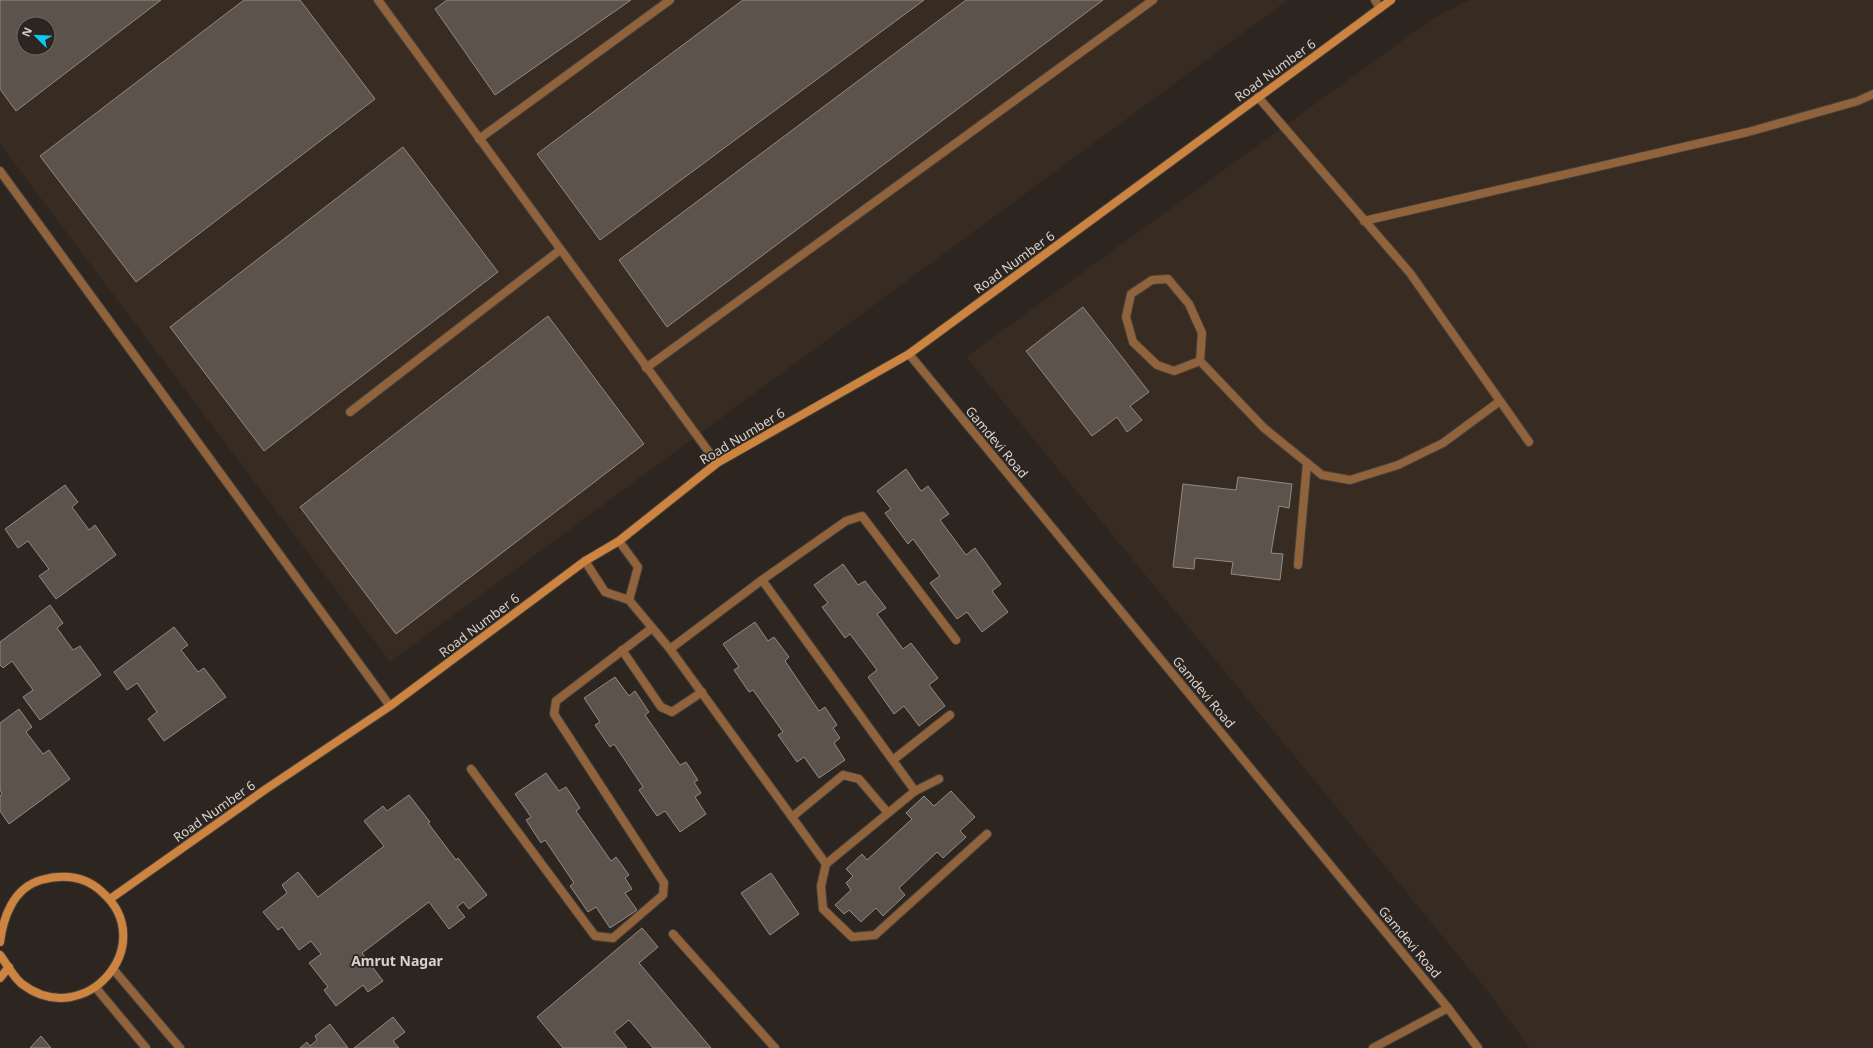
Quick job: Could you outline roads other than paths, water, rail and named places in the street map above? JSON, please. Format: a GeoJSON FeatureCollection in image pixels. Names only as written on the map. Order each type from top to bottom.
{"type":"FeatureCollection","features":[{"type":"Feature","properties":{"kind":"street"},"geometry":{"type":"LineString","coordinates":[[378,0],[716,463]]}},
{"type":"Feature","properties":{"kind":"street"},"geometry":{"type":"LineString","coordinates":[[479,138],[670,0]]}},
{"type":"Feature","properties":{"kind":"street"},"geometry":{"type":"LineString","coordinates":[[646,368],[1153,0]]}},
{"type":"Feature","properties":{"kind":"street"},"geometry":{"type":"LineString","coordinates":[[1375,0],[1380,8]]}},
{"type":"Feature","properties":{"kind":"street","name":"Road Number 6"},"geometry":{"type":"LineString","coordinates":[[110,899],[266,789],[390,706],[585,561],[619,541],[716,463],[909,354],[1391,0]]}},
{"type":"Feature","properties":{"kind":"street"},"geometry":{"type":"LineString","coordinates":[[1364,221],[1748,132],[1858,101],[1873,94]]}},
{"type":"Feature","properties":{"kind":"street"},"geometry":{"type":"LineString","coordinates":[[1258,97],[1410,273],[1529,442]]}},
{"type":"Feature","properties":{"kind":"street"},"geometry":{"type":"LineString","coordinates":[[0,171],[390,706]]}},
{"type":"Feature","properties":{"kind":"street"},"geometry":{"type":"LineString","coordinates":[[350,412],[560,250]]}},
{"type":"Feature","properties":{"kind":"street"},"geometry":{"type":"LineString","coordinates":[[1200,361],[1174,371],[1157,365],[1134,342],[1126,317],[1131,294],[1152,280],[1168,279],[1189,304],[1202,333],[1200,361],[1264,428],[1322,475],[1350,480],[1398,465],[1443,444],[1500,400]]}},
{"type":"Feature","properties":{"kind":"street","name":"Gamdevi Road"},"geometry":{"type":"LineString","coordinates":[[909,354],[1448,1008],[1478,1048]]}},
{"type":"Feature","properties":{"kind":"street"},"geometry":{"type":"LineString","coordinates":[[1298,565],[1307,463]]}},
{"type":"Feature","properties":{"kind":"street"},"geometry":{"type":"LineString","coordinates":[[670,649],[762,580],[846,521],[862,516],[956,640]]}},
{"type":"Feature","properties":{"kind":"street"},"geometry":{"type":"LineString","coordinates":[[619,541],[638,567],[629,600]]}},
{"type":"Feature","properties":{"kind":"street"},"geometry":{"type":"LineString","coordinates":[[585,561],[605,592],[629,600],[670,649],[826,864]]}},
{"type":"Feature","properties":{"kind":"street"},"geometry":{"type":"LineString","coordinates":[[762,580],[915,791]]}},
{"type":"Feature","properties":{"kind":"street"},"geometry":{"type":"LineString","coordinates":[[471,769],[595,936],[613,938],[663,895],[664,883],[554,714],[556,700],[652,628]]}},
{"type":"Feature","properties":{"kind":"street"},"geometry":{"type":"LineString","coordinates":[[622,650],[661,707],[672,712],[702,692]]}},
{"type":"Feature","properties":{"kind":"street"},"geometry":{"type":"LineString","coordinates":[[893,760],[950,715]]}},
{"type":"Feature","properties":{"kind":"street"},"geometry":{"type":"LineString","coordinates":[[792,817],[843,775],[859,779],[888,813]]}},
{"type":"Feature","properties":{"kind":"street"},"geometry":{"type":"LineString","coordinates":[[939,779],[915,791],[826,864],[821,886],[823,909],[852,937],[875,935],[987,834]]}},
{"type":"Feature","properties":{"kind":"street"},"geometry":{"type":"LineString","coordinates":[[0,942],[2,928],[8,908],[21,892],[37,881],[57,876],[76,877],[95,885],[110,899],[120,916],[123,936],[120,956],[114,970],[96,988],[78,996],[58,998],[38,993],[21,983],[0,955]]}},
{"type":"Feature","properties":{"kind":"street"},"geometry":{"type":"LineString","coordinates":[[0,904],[8,908]]}},
{"type":"Feature","properties":{"kind":"street"},"geometry":{"type":"LineString","coordinates":[[673,934],[775,1048]]}},
{"type":"Feature","properties":{"kind":"street"},"geometry":{"type":"LineString","coordinates":[[0,978],[9,966]]}},
{"type":"Feature","properties":{"kind":"street"},"geometry":{"type":"LineString","coordinates":[[114,970],[180,1048]]}},
{"type":"Feature","properties":{"kind":"street"},"geometry":{"type":"LineString","coordinates":[[96,988],[146,1048]]}},
{"type":"Feature","properties":{"kind":"street"},"geometry":{"type":"LineString","coordinates":[[1373,1048],[1448,1008]]}},
{"type":"Feature","properties":{"kind":"district","name":"Amrut Nagar"},"geometry":{"type":"Point","coordinates":[397,960]}}]}
